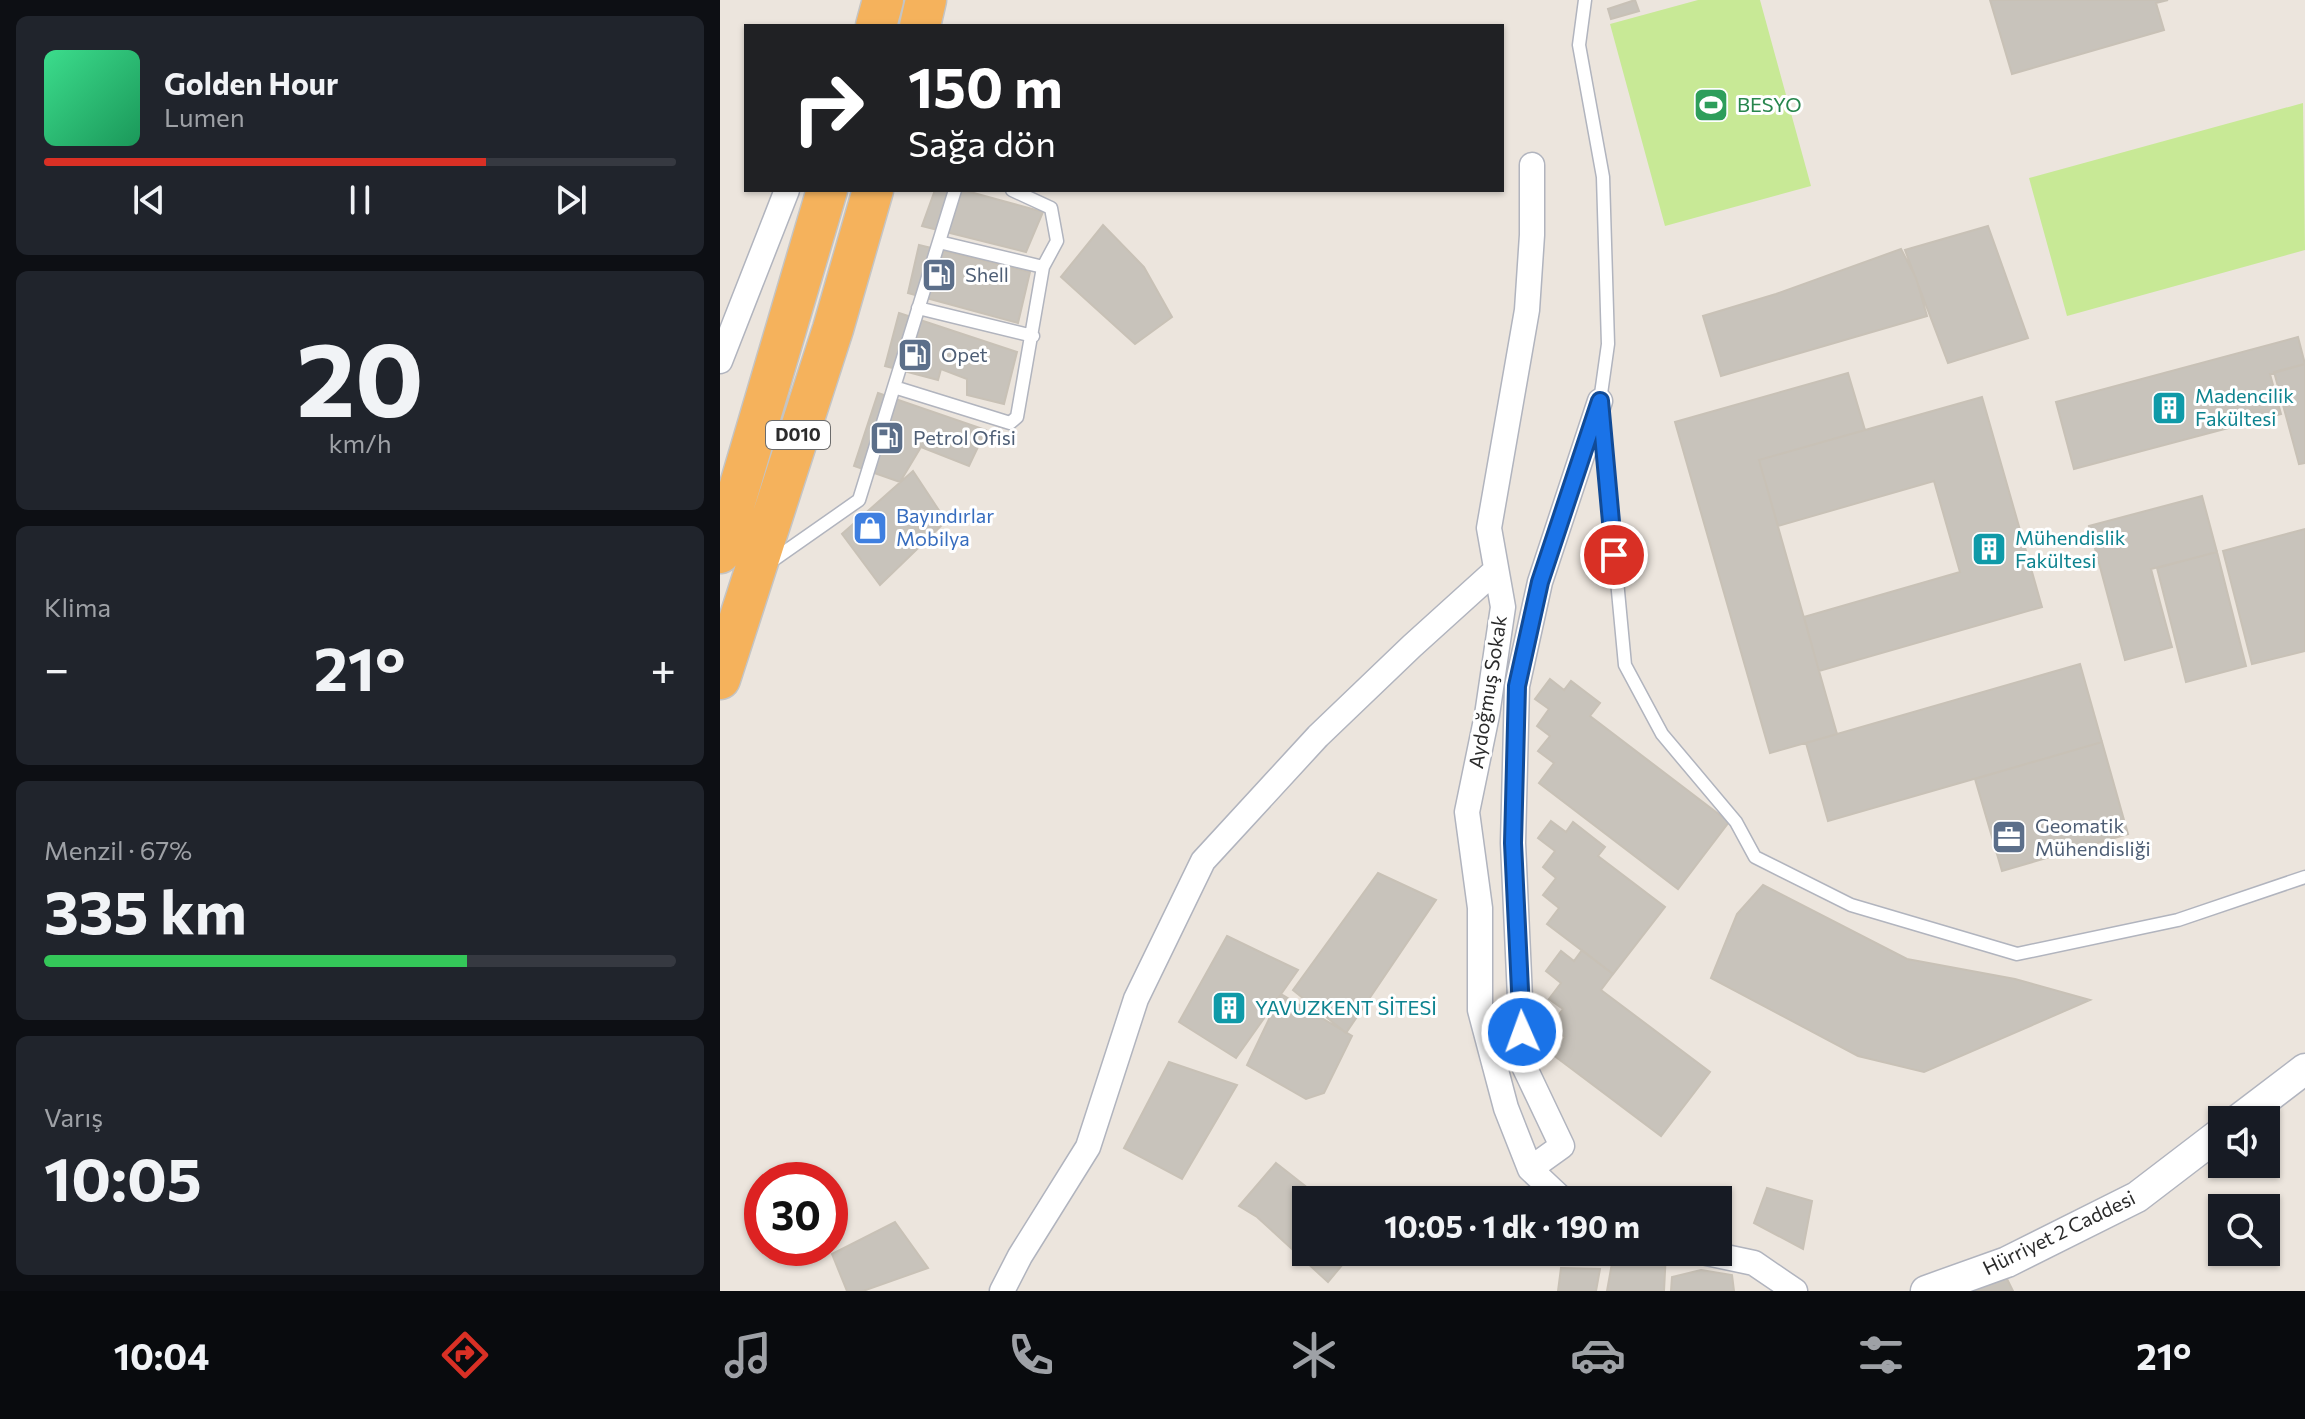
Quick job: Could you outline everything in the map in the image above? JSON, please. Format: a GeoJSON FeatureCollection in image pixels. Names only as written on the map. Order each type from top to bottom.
{"type":"FeatureCollection","features":[{"type":"Feature","properties":{"kind":"highway"},"geometry":{"type":"LineString","coordinates":[[877,24],[883,0]]}},
{"type":"Feature","properties":{"kind":"highway"},"geometry":{"type":"LineString","coordinates":[[920,24],[926,0]]}},
{"type":"Feature","properties":{"kind":"highway","name":"D010"},"geometry":{"type":"LineString","coordinates":[[720,679],[737,563],[827,192]]}},
{"type":"Feature","properties":{"kind":"highway","name":"D010"},"geometry":{"type":"LineString","coordinates":[[737,563],[833,329],[872,192]]}},
{"type":"Feature","properties":{"kind":"street"},"geometry":{"type":"LineString","coordinates":[[869,24],[883,0]]}},
{"type":"Feature","properties":{"kind":"street","name":"Aydoğmuş Sokak"},"geometry":{"type":"LineString","coordinates":[[1532,165],[1532,235],[1527,310],[1512,402],[1492,494],[1489,528],[1503,607],[1487,715],[1467,812],[1480,908],[1480,1010],[1506,1108],[1530,1169],[1548,1186]]}},
{"type":"Feature","properties":{"kind":"street"},"geometry":{"type":"LineString","coordinates":[[720,361],[786,192]]}},
{"type":"Feature","properties":{"kind":"street"},"geometry":{"type":"LineString","coordinates":[[1530,1169],[1562,1146],[1523,1064],[1513,843],[1517,686],[1540,582],[1600,401]]}},
{"type":"Feature","properties":{"kind":"street"},"geometry":{"type":"LineString","coordinates":[[1002,1291],[1020,1256],[1088,1147],[1136,999],[1203,861],[1318,736],[1496,570]]}},
{"type":"Feature","properties":{"kind":"street"},"geometry":{"type":"LineString","coordinates":[[2256,1106],[2305,1069]]}},
{"type":"Feature","properties":{"kind":"street","name":"Hürriyet 2 Caddesi"},"geometry":{"type":"LineString","coordinates":[[1926,1291],[2007,1262],[2137,1197],[2208,1143]]}},
{"type":"Feature","properties":{"kind":"street"},"geometry":{"type":"LineString","coordinates":[[1732,1258],[1754,1263],[1795,1291]]}},
{"type":"Feature","properties":{"kind":"lane"},"geometry":{"type":"LineString","coordinates":[[1585,0],[1579,45],[1603,192],[1608,344],[1600,401],[1625,665],[1662,734],[1736,822],[1755,857],[1851,905],[2017,954],[2178,920],[2305,877]]}},
{"type":"Feature","properties":{"kind":"lane"},"geometry":{"type":"LineString","coordinates":[[737,563],[859,500],[954,192]]}},
{"type":"Feature","properties":{"kind":"lane"},"geometry":{"type":"LineString","coordinates":[[894,387],[1010,423],[1017,417],[1043,267],[1057,241],[1051,208],[1016,192]]}},
{"type":"Feature","properties":{"kind":"lane"},"geometry":{"type":"LineString","coordinates":[[939,242],[1043,267]]}},
{"type":"Feature","properties":{"kind":"lane"},"geometry":{"type":"LineString","coordinates":[[918,308],[1033,336]]}},
{"type":"Feature","properties":{"kind":"green space","name":"BESYO"},"geometry":{"type":"Polygon","coordinates":[[[1698,0],[1760,0],[1811,186],[1665,226],[1610,24],[1698,0]]]}},
{"type":"Feature","properties":{"kind":"green space"},"geometry":{"type":"Polygon","coordinates":[[[2303,103],[2305,250],[2067,316],[2029,178],[2303,103]]]}},
{"type":"Feature","properties":{"kind":"building"},"geometry":{"type":"Polygon","coordinates":[[[1635,0],[1639,11],[1611,19],[1608,9],[1635,0]]]}},
{"type":"Feature","properties":{"kind":"building"},"geometry":{"type":"Polygon","coordinates":[[[1990,0],[2168,0],[2156,3],[2164,30],[2012,74],[1990,0]]]}},
{"type":"Feature","properties":{"kind":"building"},"geometry":{"type":"Polygon","coordinates":[[[934,192],[970,192],[1043,212],[1026,252],[922,226],[934,192]]]}},
{"type":"Feature","properties":{"kind":"building"},"geometry":{"type":"Polygon","coordinates":[[[1103,225],[1144,267],[1172,317],[1135,344],[1061,277],[1103,225]]]}},
{"type":"Feature","properties":{"kind":"building"},"geometry":{"type":"Polygon","coordinates":[[[1988,226],[2028,338],[1948,363],[1905,250],[1988,226]]]}},
{"type":"Feature","properties":{"kind":"building"},"geometry":{"type":"Polygon","coordinates":[[[919,245],[1030,272],[1018,323],[908,293],[919,245]]]}},
{"type":"Feature","properties":{"kind":"building"},"geometry":{"type":"Polygon","coordinates":[[[1901,249],[1916,278],[1927,316],[1721,376],[1703,316],[1776,294],[1901,249]]]}},
{"type":"Feature","properties":{"kind":"building"},"geometry":{"type":"Polygon","coordinates":[[[899,313],[1017,352],[1004,404],[967,395],[967,379],[941,369],[938,380],[885,366],[899,313]]]}},
{"type":"Feature","properties":{"kind":"building","name":"Madencilik Fakültesi"},"geometry":{"type":"Polygon","coordinates":[[[2298,337],[2305,364],[2270,374],[2281,414],[2074,469],[2056,402],[2298,337]]]}},
{"type":"Feature","properties":{"kind":"building"},"geometry":{"type":"Polygon","coordinates":[[[2305,364],[2305,463],[2299,464],[2274,372],[2305,364]]]}},
{"type":"Feature","properties":{"kind":"building"},"geometry":{"type":"Polygon","coordinates":[[[1848,373],[1865,430],[1759,460],[1837,734],[1770,753],[1675,422],[1848,373]]]}},
{"type":"Feature","properties":{"kind":"building"},"geometry":{"type":"Polygon","coordinates":[[[878,393],[986,430],[969,466],[921,447],[900,482],[854,466],[878,393]]]}},
{"type":"Feature","properties":{"kind":"building","name":"Mühendislik Fakültesi"},"geometry":{"type":"Polygon","coordinates":[[[1982,397],[2042,607],[1819,671],[1804,617],[1960,572],[1934,481],[1778,526],[1759,460],[1982,397]]]}},
{"type":"Feature","properties":{"kind":"building"},"geometry":{"type":"Polygon","coordinates":[[[913,471],[946,521],[880,585],[842,534],[913,471]]]}},
{"type":"Feature","properties":{"kind":"building"},"geometry":{"type":"Polygon","coordinates":[[[2202,496],[2217,552],[2151,569],[2172,647],[2125,660],[2089,526],[2202,496]]]}},
{"type":"Feature","properties":{"kind":"building"},"geometry":{"type":"Polygon","coordinates":[[[2305,529],[2305,651],[2252,664],[2223,551],[2305,529]]]}},
{"type":"Feature","properties":{"kind":"building"},"geometry":{"type":"Polygon","coordinates":[[[2217,552],[2246,666],[2186,682],[2157,568],[2217,552]]]}},
{"type":"Feature","properties":{"kind":"building"},"geometry":{"type":"Polygon","coordinates":[[[2080,664],[2102,742],[1828,821],[1806,743],[2080,664]]]}},
{"type":"Feature","properties":{"kind":"building"},"geometry":{"type":"Polygon","coordinates":[[[1550,679],[1564,690],[1571,681],[1600,703],[1590,716],[1729,822],[1678,889],[1539,783],[1554,763],[1538,751],[1550,736],[1537,726],[1549,709],[1535,699],[1550,679]]]}},
{"type":"Feature","properties":{"kind":"building"},"geometry":{"type":"Polygon","coordinates":[[[2102,742],[2128,834],[2002,871],[1975,779],[2102,742]]]}},
{"type":"Feature","properties":{"kind":"building"},"geometry":{"type":"Polygon","coordinates":[[[1551,821],[1566,832],[1573,822],[1605,847],[1598,856],[1665,907],[1613,974],[1547,924],[1559,908],[1543,895],[1556,878],[1543,867],[1555,851],[1538,838],[1551,821]]]}},
{"type":"Feature","properties":{"kind":"building"},"geometry":{"type":"Polygon","coordinates":[[[1378,873],[1436,900],[1346,1033],[1293,990],[1378,873]]]}},
{"type":"Feature","properties":{"kind":"building"},"geometry":{"type":"Polygon","coordinates":[[[1763,885],[1907,959],[2015,979],[2090,1000],[1924,1072],[1858,1056],[1711,978],[1737,914],[1763,885]]]}},
{"type":"Feature","properties":{"kind":"building","name":"YAVUZKENT SİTESİ"},"geometry":{"type":"Polygon","coordinates":[[[1227,936],[1298,970],[1236,1058],[1179,1022],[1227,936]]]}},
{"type":"Feature","properties":{"kind":"building"},"geometry":{"type":"Polygon","coordinates":[[[1582,950],[1613,974],[1601,990],[1710,1072],[1661,1136],[1552,1054],[1565,1037],[1550,1026],[1563,1009],[1549,999],[1561,983],[1546,971],[1561,951],[1574,961],[1582,950]]]}},
{"type":"Feature","properties":{"kind":"building"},"geometry":{"type":"Polygon","coordinates":[[[1281,994],[1352,1036],[1324,1093],[1306,1099],[1247,1065],[1281,994]]]}},
{"type":"Feature","properties":{"kind":"building"},"geometry":{"type":"Polygon","coordinates":[[[1169,1062],[1237,1085],[1182,1179],[1124,1148],[1169,1062]]]}},
{"type":"Feature","properties":{"kind":"building"},"geometry":{"type":"Polygon","coordinates":[[[1276,1163],[1305,1186],[1292,1186],[1292,1249],[1257,1217],[1239,1206],[1276,1163]]]}},
{"type":"Feature","properties":{"kind":"building"},"geometry":{"type":"Polygon","coordinates":[[[1767,1188],[1812,1201],[1803,1249],[1754,1223],[1767,1188]]]}},
{"type":"Feature","properties":{"kind":"building"},"geometry":{"type":"Polygon","coordinates":[[[895,1222],[928,1268],[863,1291],[847,1291],[837,1266],[848,1266],[848,1246],[895,1222]]]}},
{"type":"Feature","properties":{"kind":"building"},"geometry":{"type":"Polygon","coordinates":[[[1311,1266],[1341,1266],[1328,1282],[1311,1266]]]}},
{"type":"Feature","properties":{"kind":"building"},"geometry":{"type":"Polygon","coordinates":[[[1611,1266],[1665,1266],[1664,1291],[1607,1291],[1611,1266]]]}},
{"type":"Feature","properties":{"kind":"building"},"geometry":{"type":"Polygon","coordinates":[[[1561,1268],[1600,1269],[1596,1291],[1558,1291],[1561,1268]]]}},
{"type":"Feature","properties":{"kind":"building"},"geometry":{"type":"Polygon","coordinates":[[[1701,1270],[1732,1275],[1734,1291],[1671,1291],[1672,1277],[1701,1270]]]}},
{"type":"Feature","properties":{"kind":"building"},"geometry":{"type":"Polygon","coordinates":[[[2005,1275],[2013,1291],[1974,1291],[2005,1275]]]}},
{"type":"Feature","properties":{"kind":"place","name":"BESYO"},"geometry":{"type":"Point","coordinates":[1711,105]}},
{"type":"Feature","properties":{"kind":"place","name":"Shell"},"geometry":{"type":"Point","coordinates":[939,275]}},
{"type":"Feature","properties":{"kind":"place","name":"Opet"},"geometry":{"type":"Point","coordinates":[915,355]}},
{"type":"Feature","properties":{"kind":"place","name":"Madencilik Fakültesi"},"geometry":{"type":"Point","coordinates":[2169,408]}},
{"type":"Feature","properties":{"kind":"place","name":"Petrol Ofisi"},"geometry":{"type":"Point","coordinates":[887,438]}},
{"type":"Feature","properties":{"kind":"place","name":"Bayındırlar Mobilya"},"geometry":{"type":"Point","coordinates":[870,528]}},
{"type":"Feature","properties":{"kind":"place","name":"Mühendislik Fakültesi"},"geometry":{"type":"Point","coordinates":[1989,549]}},
{"type":"Feature","properties":{"kind":"place","name":"Geomatik Mühendisliği"},"geometry":{"type":"Point","coordinates":[2009,837]}},
{"type":"Feature","properties":{"kind":"place","name":"YAVUZKENT SİTESİ"},"geometry":{"type":"Point","coordinates":[1229,1008]}},
{"type":"Feature","properties":{"kind":"route"},"geometry":{"type":"LineString","coordinates":[[1522,1032],[1513,843],[1517,686],[1540,582],[1600,401],[1614,555]]}}]}
